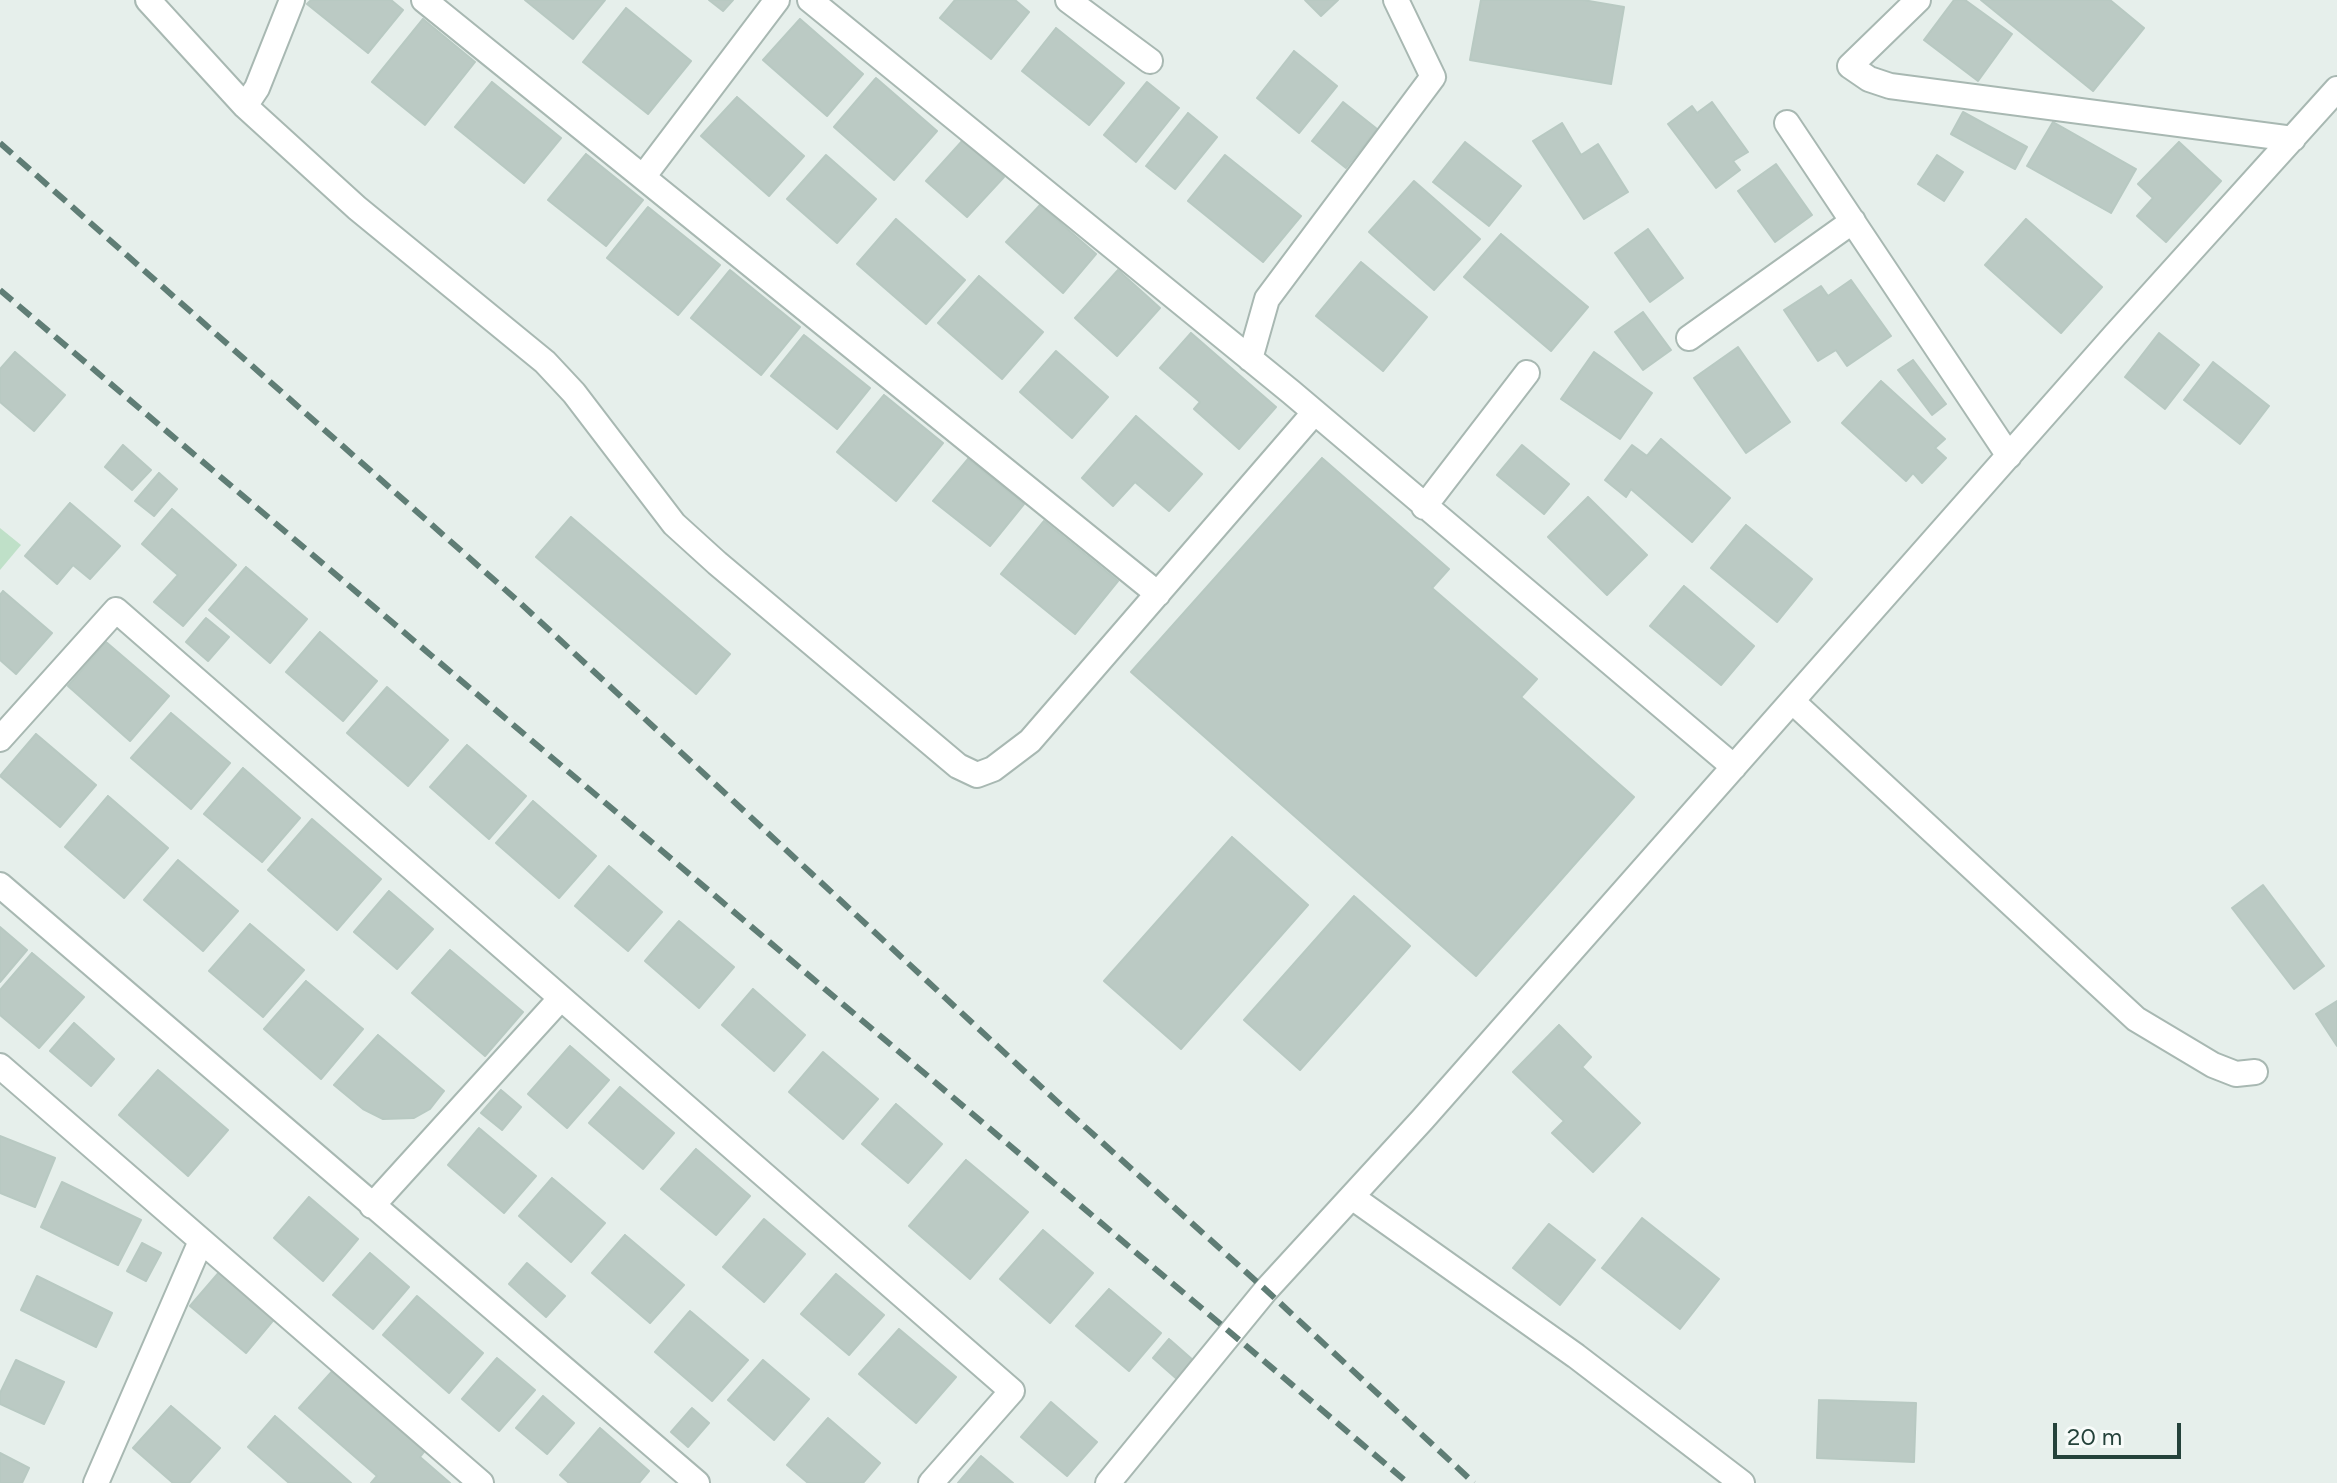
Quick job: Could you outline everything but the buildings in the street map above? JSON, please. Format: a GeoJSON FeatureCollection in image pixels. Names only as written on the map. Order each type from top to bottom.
{"type":"FeatureCollection","features":[{"type":"Feature","properties":{"kind":"street"},"geometry":{"type":"LineString","coordinates":[[148,0],[245,106],[357,208],[545,362],[574,393],[674,524],[958,766],[977,775],[993,769],[1017,753],[1314,413]]}},
{"type":"Feature","properties":{"kind":"street"},"geometry":{"type":"LineString","coordinates":[[245,106],[257,88],[292,0]]}},
{"type":"Feature","properties":{"kind":"street"},"geometry":{"type":"LineString","coordinates":[[424,0],[1158,594]]}},
{"type":"Feature","properties":{"kind":"street"},"geometry":{"type":"LineString","coordinates":[[643,177],[777,0]]}},
{"type":"Feature","properties":{"kind":"street"},"geometry":{"type":"LineString","coordinates":[[810,0],[1250,359],[1734,767]]}},
{"type":"Feature","properties":{"kind":"street"},"geometry":{"type":"LineString","coordinates":[[1068,0],[1150,61]]}},
{"type":"Feature","properties":{"kind":"street"},"geometry":{"type":"LineString","coordinates":[[1250,359],[1267,299],[1433,77],[1396,0]]}},
{"type":"Feature","properties":{"kind":"street"},"geometry":{"type":"LineString","coordinates":[[1918,0],[1850,66],[1869,79],[1890,86],[2293,139]]}},
{"type":"Feature","properties":{"kind":"street"},"geometry":{"type":"LineString","coordinates":[[1108,1483],[1266,1290],[2337,89]]}},
{"type":"Feature","properties":{"kind":"street"},"geometry":{"type":"LineString","coordinates":[[1787,123],[2009,456]]}},
{"type":"Feature","properties":{"kind":"street"},"geometry":{"type":"LineString","coordinates":[[1689,338],[1853,221]]}},
{"type":"Feature","properties":{"kind":"street"},"geometry":{"type":"LineString","coordinates":[[1424,507],[1527,373]]}},
{"type":"Feature","properties":{"kind":"street"},"geometry":{"type":"LineString","coordinates":[[0,739],[116,610],[1012,1391],[931,1483]]}},
{"type":"Feature","properties":{"kind":"street"},"geometry":{"type":"LineString","coordinates":[[1792,701],[2136,1019],[2213,1065],[2236,1074],[2255,1072]]}},
{"type":"Feature","properties":{"kind":"street"},"geometry":{"type":"LineString","coordinates":[[0,885],[697,1483]]}},
{"type":"Feature","properties":{"kind":"street"},"geometry":{"type":"LineString","coordinates":[[372,1206],[561,998]]}},
{"type":"Feature","properties":{"kind":"street"},"geometry":{"type":"LineString","coordinates":[[0,1066],[481,1483]]}},
{"type":"Feature","properties":{"kind":"street"},"geometry":{"type":"LineString","coordinates":[[1352,1197],[1576,1356],[1742,1483]]}},
{"type":"Feature","properties":{"kind":"street"},"geometry":{"type":"LineString","coordinates":[[96,1483],[201,1241]]}},
{"type":"Feature","properties":{"kind":"green space"},"geometry":{"type":"Polygon","coordinates":[[[0,528],[21,545],[0,570],[0,528]]]}},
{"type":"Feature","properties":{"kind":"railway"},"geometry":{"type":"LineString","coordinates":[[0,143],[518,601],[1474,1483]]}},
{"type":"Feature","properties":{"kind":"railway"},"geometry":{"type":"LineString","coordinates":[[0,290],[1408,1483]]}}]}
